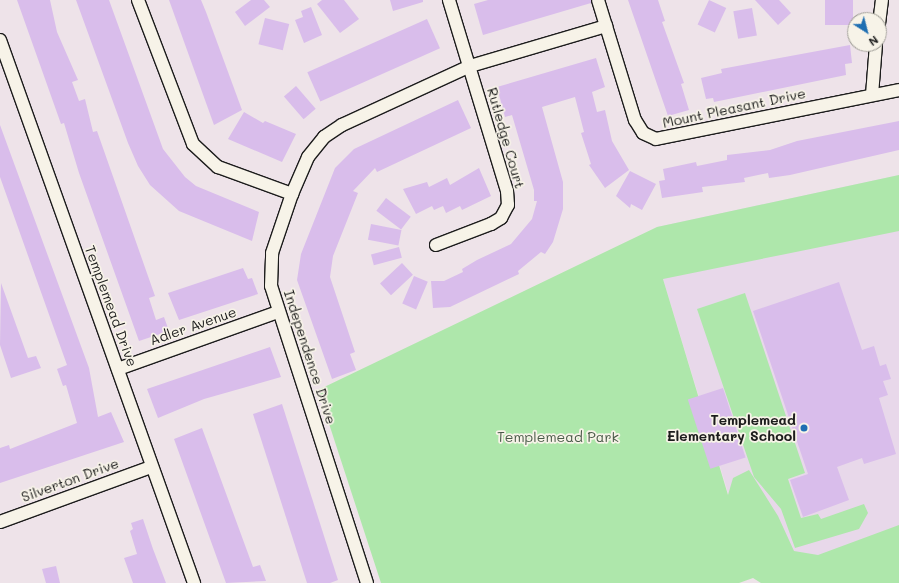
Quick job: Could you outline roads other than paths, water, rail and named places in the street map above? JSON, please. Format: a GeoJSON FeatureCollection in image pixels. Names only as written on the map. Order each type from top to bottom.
{"type":"FeatureCollection","features":[{"type":"Feature","properties":{"kind":"street"},"geometry":{"type":"LineString","coordinates":[[138,0],[193,144],[218,166],[292,194]]}},
{"type":"Feature","properties":{"kind":"street","name":"Rutledge Court"},"geometry":{"type":"LineString","coordinates":[[436,245],[491,224],[501,218],[508,205],[507,191],[449,0]]}},
{"type":"Feature","properties":{"kind":"street","name":"Mount Pleasant Drive"},"geometry":{"type":"LineString","coordinates":[[598,0],[635,120],[643,133],[656,139],[899,90]]}},
{"type":"Feature","properties":{"kind":"street"},"geometry":{"type":"LineString","coordinates":[[880,12],[882,0]]}},
{"type":"Feature","properties":{"kind":"street","name":"Independence Drive"},"geometry":{"type":"LineString","coordinates":[[367,583],[278,312],[271,286],[272,253],[292,194],[308,157],[324,137],[342,125],[469,67],[606,26]]}},
{"type":"Feature","properties":{"kind":"street","name":"Templemead Drive"},"geometry":{"type":"LineString","coordinates":[[0,40],[118,369],[151,467],[194,583]]}},
{"type":"Feature","properties":{"kind":"street"},"geometry":{"type":"LineString","coordinates":[[872,95],[875,52]]}},
{"type":"Feature","properties":{"kind":"street","name":"Adler Avenue"},"geometry":{"type":"LineString","coordinates":[[118,369],[278,312]]}},
{"type":"Feature","properties":{"kind":"street","name":"Silverton Drive"},"geometry":{"type":"LineString","coordinates":[[0,522],[151,467]]}},
{"type":"Feature","properties":{"kind":"place","name":"Templemead Elementary School"},"geometry":{"type":"Point","coordinates":[804,428]}},
{"type":"Feature","properties":{"kind":"park label","name":"Templemead Park"},"geometry":{"type":"Point","coordinates":[558,437]}}]}
